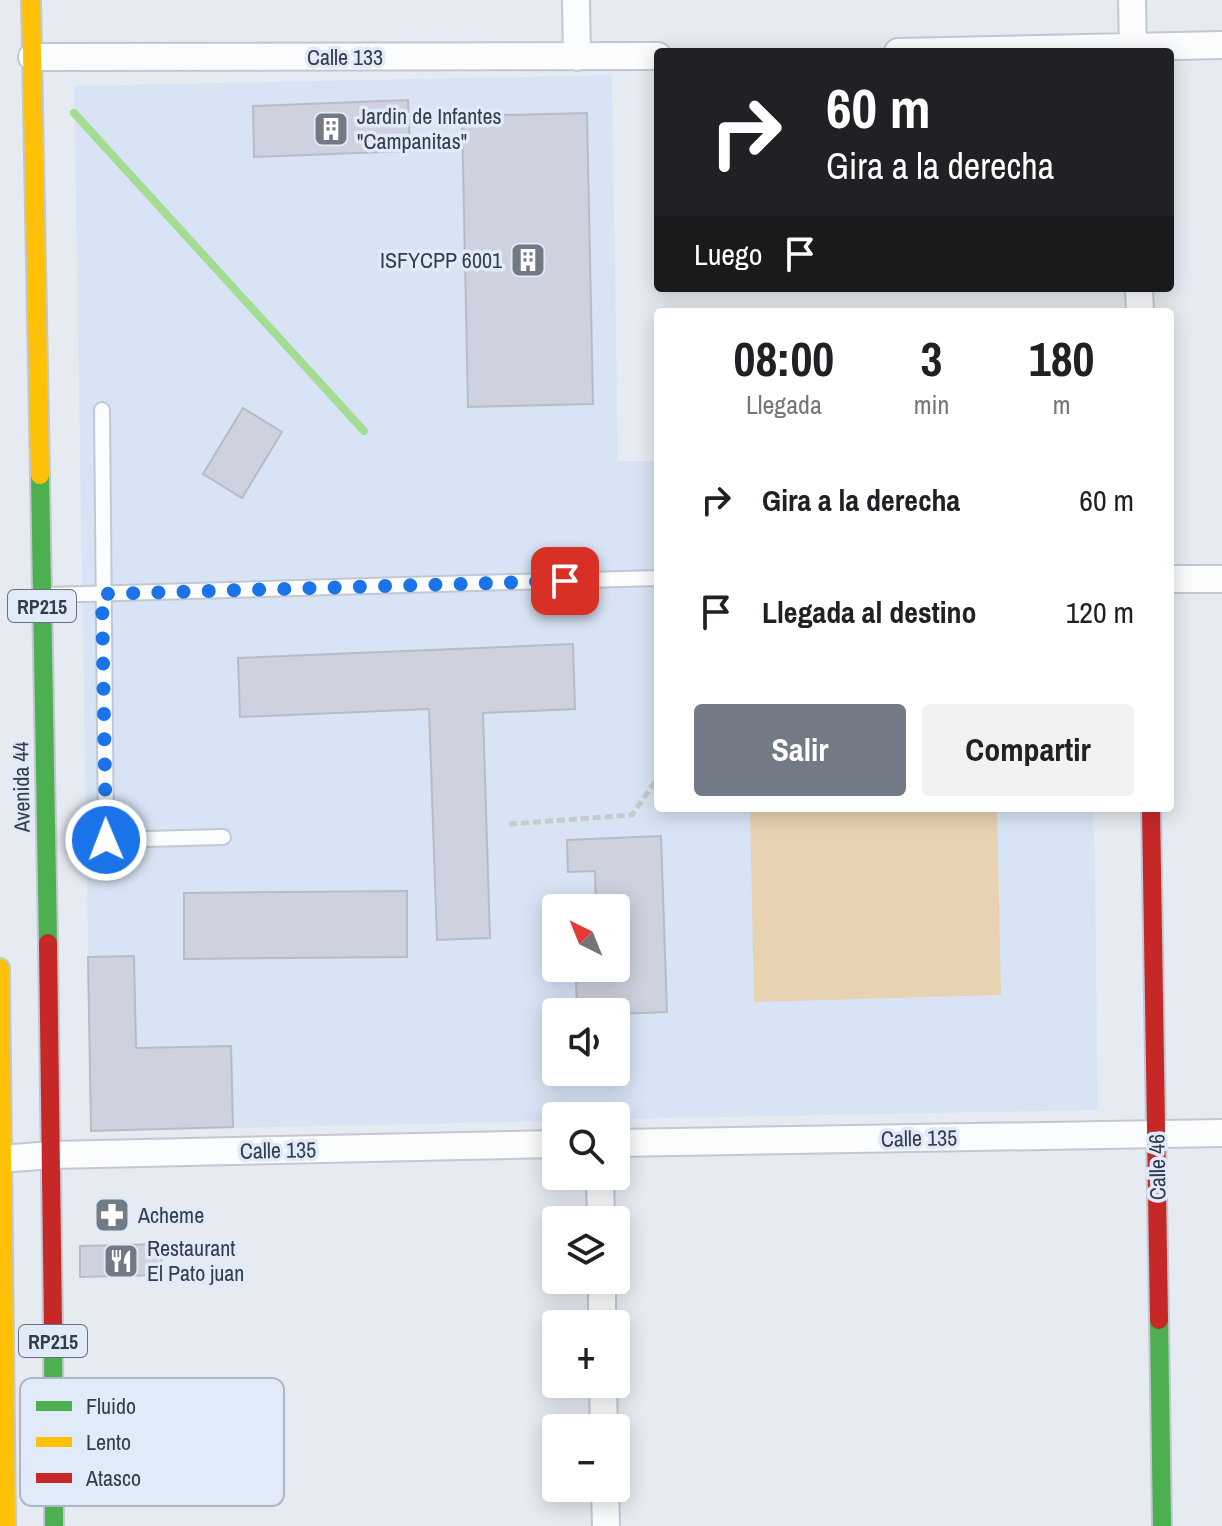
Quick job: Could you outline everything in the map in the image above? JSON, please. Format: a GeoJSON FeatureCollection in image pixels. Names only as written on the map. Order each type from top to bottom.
{"type":"FeatureCollection","features":[{"type":"Feature","properties":{"kind":"main road","name":"Avenida 44"},"geometry":{"type":"LineString","coordinates":[[31,0],[53,1378]]}},
{"type":"Feature","properties":{"kind":"main road","name":"Calle 46"},"geometry":{"type":"LineString","coordinates":[[1151,812],[1162,1526]]}},
{"type":"Feature","properties":{"kind":"main road","name":"RP215"},"geometry":{"type":"LineString","coordinates":[[0,968],[6,1526]]}},
{"type":"Feature","properties":{"kind":"main road","name":"Avenida 44"},"geometry":{"type":"LineString","coordinates":[[54,1506],[54,1526]]}},
{"type":"Feature","properties":{"kind":"street"},"geometry":{"type":"LineString","coordinates":[[576,0],[577,57]]}},
{"type":"Feature","properties":{"kind":"street"},"geometry":{"type":"LineString","coordinates":[[1132,0],[1133,48]]}},
{"type":"Feature","properties":{"kind":"street"},"geometry":{"type":"LineString","coordinates":[[1169,48],[1222,45]]}},
{"type":"Feature","properties":{"kind":"street","name":"Calle 133"},"geometry":{"type":"LineString","coordinates":[[32,57],[654,56]]}},
{"type":"Feature","properties":{"kind":"street"},"geometry":{"type":"LineString","coordinates":[[1174,579],[1222,579]]}},
{"type":"Feature","properties":{"kind":"street","name":"Calle 135"},"geometry":{"type":"LineString","coordinates":[[630,1143],[1222,1133]]}},
{"type":"Feature","properties":{"kind":"street","name":"Calle 135"},"geometry":{"type":"LineString","coordinates":[[2,1159],[52,1155],[542,1144]]}},
{"type":"Feature","properties":{"kind":"street"},"geometry":{"type":"LineString","coordinates":[[605,1502],[606,1526]]}},
{"type":"Feature","properties":{"kind":"lane"},"geometry":{"type":"LineString","coordinates":[[102,410],[106,840],[223,837]]}},
{"type":"Feature","properties":{"kind":"lane"},"geometry":{"type":"LineString","coordinates":[[41,595],[654,578]]}},
{"type":"Feature","properties":{"kind":"path"},"geometry":{"type":"LineString","coordinates":[[509,824],[632,815],[654,783]]}},
{"type":"Feature","properties":{"kind":"shaded area"},"geometry":{"type":"Polygon","coordinates":[[[612,75],[618,461],[654,461],[654,812],[1094,812],[1098,1110],[630,1119],[630,1102],[542,1102],[542,1121],[91,1131],[74,86],[612,75]]]}},
{"type":"Feature","properties":{"kind":"shaded area"},"geometry":{"type":"Polygon","coordinates":[[[750,812],[997,812],[1001,995],[754,1002],[750,812]]]}},
{"type":"Feature","properties":{"kind":"building","name":"Jardin de Infantes \"Campanitas\""},"geometry":{"type":"Polygon","coordinates":[[[408,100],[410,151],[254,157],[253,106],[408,100]]]}},
{"type":"Feature","properties":{"kind":"building","name":"ISFYCPP 6001"},"geometry":{"type":"Polygon","coordinates":[[[587,113],[593,404],[468,407],[462,116],[587,113]]]}},
{"type":"Feature","properties":{"kind":"building"},"geometry":{"type":"Polygon","coordinates":[[[243,408],[282,432],[242,498],[203,474],[243,408]]]}},
{"type":"Feature","properties":{"kind":"building"},"geometry":{"type":"Polygon","coordinates":[[[573,644],[575,709],[483,713],[490,938],[437,940],[429,709],[240,717],[238,658],[573,644]]]}},
{"type":"Feature","properties":{"kind":"building"},"geometry":{"type":"Polygon","coordinates":[[[661,836],[667,1012],[630,1013],[630,998],[577,998],[576,982],[630,982],[630,894],[596,894],[595,871],[568,872],[567,840],[661,836]]]}},
{"type":"Feature","properties":{"kind":"building"},"geometry":{"type":"Polygon","coordinates":[[[407,891],[407,957],[184,959],[184,893],[407,891]]]}},
{"type":"Feature","properties":{"kind":"building"},"geometry":{"type":"Polygon","coordinates":[[[134,956],[136,1048],[231,1046],[233,1127],[91,1131],[88,957],[134,956]]]}},
{"type":"Feature","properties":{"kind":"building","name":"Restaurant El Pato juan"},"geometry":{"type":"Polygon","coordinates":[[[161,1244],[162,1275],[80,1277],[80,1246],[161,1244]]]}},
{"type":"Feature","properties":{"kind":"waterway"},"geometry":{"type":"LineString","coordinates":[[74,113],[364,431]]}},
{"type":"Feature","properties":{"kind":"traffic: fast"},"geometry":{"type":"LineString","coordinates":[[40,475],[48,943]]}},
{"type":"Feature","properties":{"kind":"traffic: fast"},"geometry":{"type":"LineString","coordinates":[[1159,1320],[1162,1526]]}},
{"type":"Feature","properties":{"kind":"traffic: fast"},"geometry":{"type":"LineString","coordinates":[[53,1327],[53,1378]]}},
{"type":"Feature","properties":{"kind":"traffic: fast"},"geometry":{"type":"LineString","coordinates":[[54,1506],[54,1526]]}},
{"type":"Feature","properties":{"kind":"traffic: slow"},"geometry":{"type":"LineString","coordinates":[[31,0],[40,475]]}},
{"type":"Feature","properties":{"kind":"traffic: slow"},"geometry":{"type":"LineString","coordinates":[[0,968],[6,1526]]}},
{"type":"Feature","properties":{"kind":"traffic: jam"},"geometry":{"type":"LineString","coordinates":[[1151,812],[1159,1320]]}},
{"type":"Feature","properties":{"kind":"traffic: jam"},"geometry":{"type":"LineString","coordinates":[[48,943],[53,1327]]}},
{"type":"Feature","properties":{"kind":"place","name":"Jardin de Infantes \"Campanitas\""},"geometry":{"type":"Point","coordinates":[331,129]}},
{"type":"Feature","properties":{"kind":"place","name":"ISFYCPP 6001"},"geometry":{"type":"Point","coordinates":[528,260]}},
{"type":"Feature","properties":{"kind":"place","name":"Acheme"},"geometry":{"type":"Point","coordinates":[112,1215]}},
{"type":"Feature","properties":{"kind":"place","name":"Restaurant El Pato juan"},"geometry":{"type":"Point","coordinates":[121,1261]}},
{"type":"Feature","properties":{"kind":"route"},"geometry":{"type":"LineString","coordinates":[[106,840],[102,594],[565,581]]}}]}
